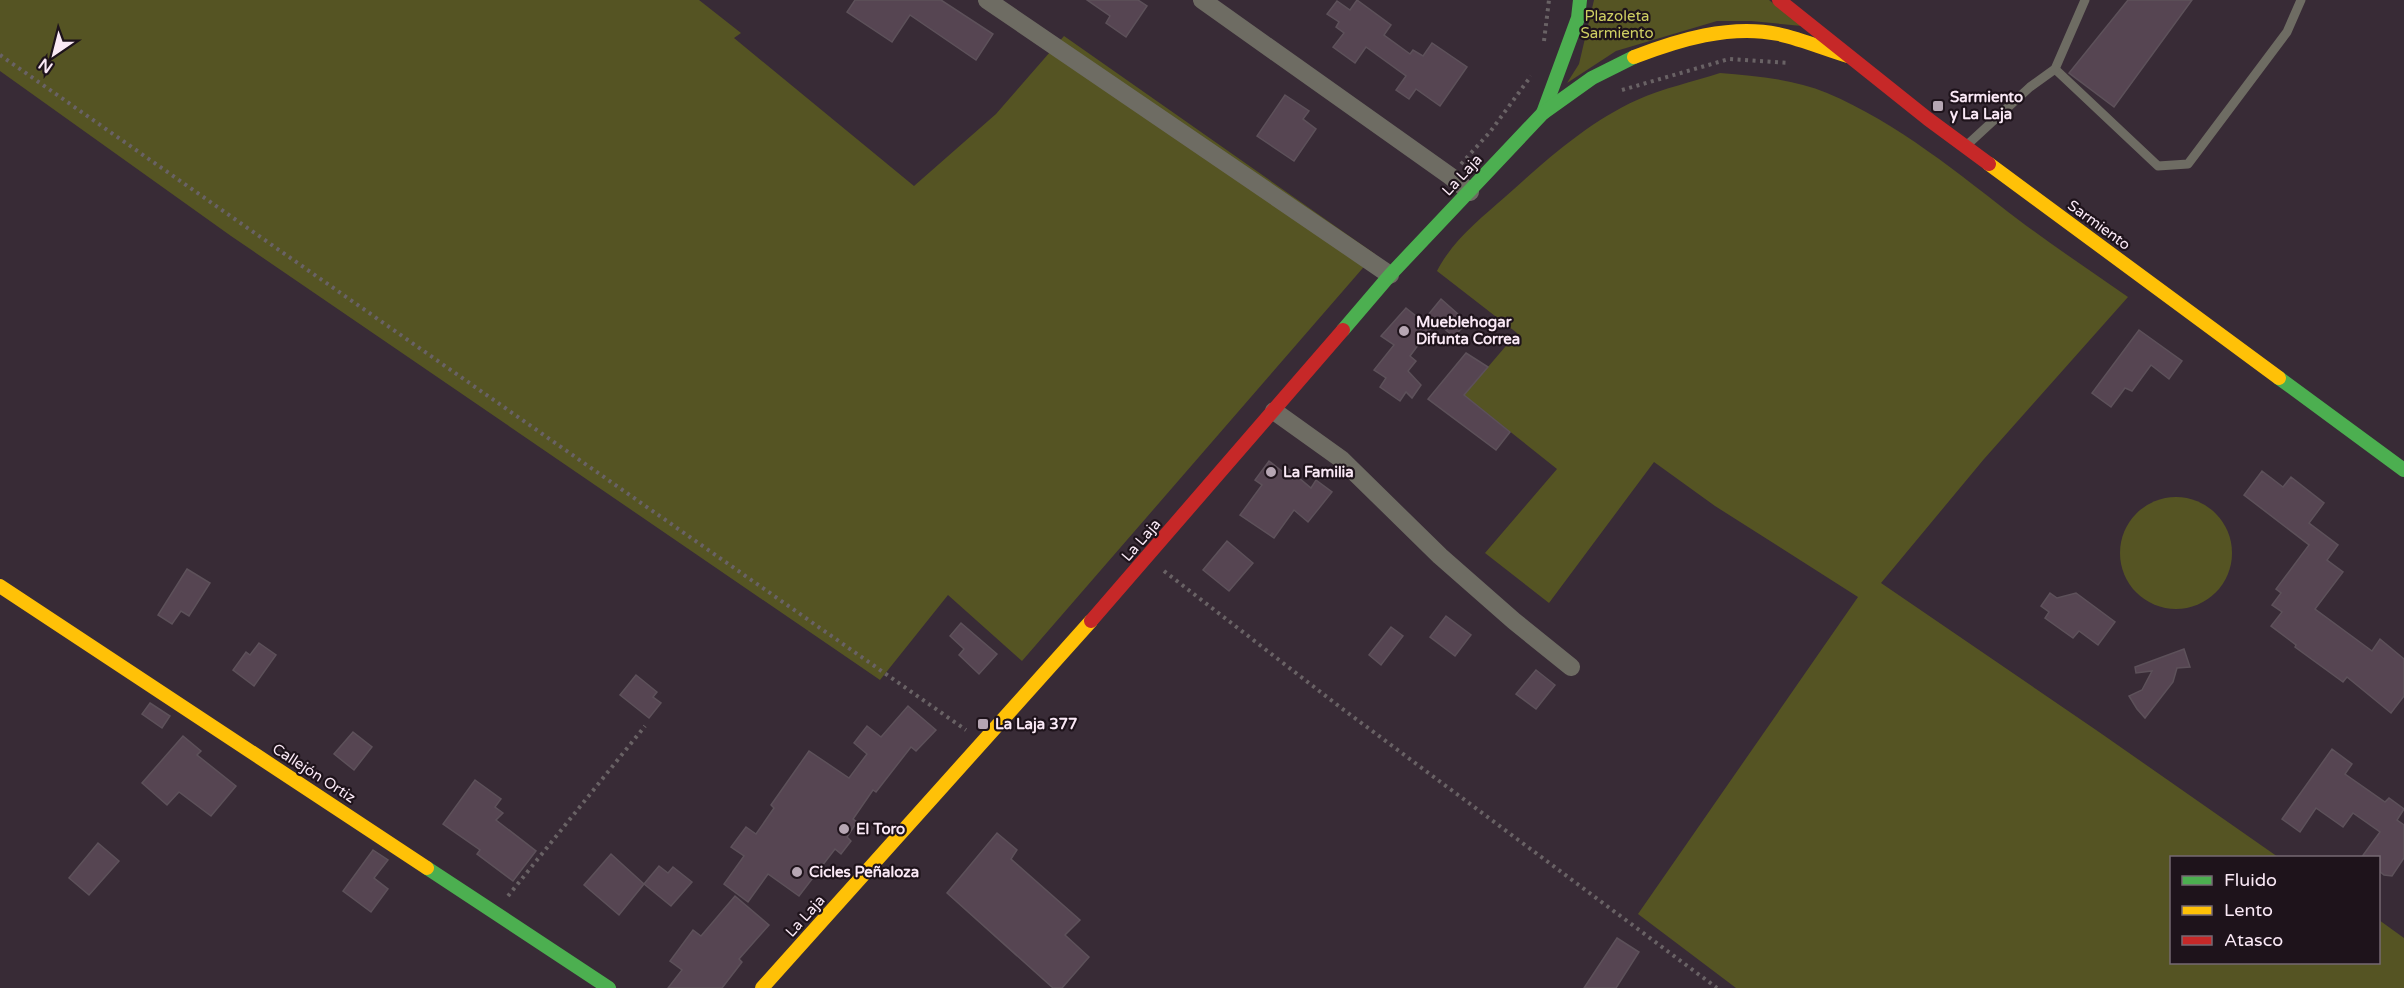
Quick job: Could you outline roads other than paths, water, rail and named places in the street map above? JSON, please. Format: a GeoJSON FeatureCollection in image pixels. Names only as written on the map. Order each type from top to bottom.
{"type":"FeatureCollection","features":[{"type":"Feature","properties":{"kind":"main road","name":"La Laja"},"geometry":{"type":"LineString","coordinates":[[1543,113],[1578,18],[1580,0]]}},
{"type":"Feature","properties":{"kind":"main road","name":"Sarmiento"},"geometry":{"type":"LineString","coordinates":[[1779,0],[1965,146],[2404,470]]}},
{"type":"Feature","properties":{"kind":"main road","name":"La Laja"},"geometry":{"type":"LineString","coordinates":[[762,988],[982,745],[1147,558],[1390,275],[1543,113],[1592,78],[1629,59],[1665,45],[1704,36],[1737,31],[1777,34],[1848,56]]}},
{"type":"Feature","properties":{"kind":"main road","name":"Callejón Ortiz"},"geometry":{"type":"LineString","coordinates":[[0,586],[609,988]]}},
{"type":"Feature","properties":{"kind":"street"},"geometry":{"type":"LineString","coordinates":[[987,0],[1390,275]]}},
{"type":"Feature","properties":{"kind":"street"},"geometry":{"type":"LineString","coordinates":[[1202,0],[1470,192]]}},
{"type":"Feature","properties":{"kind":"street"},"geometry":{"type":"LineString","coordinates":[[1274,411],[1341,459],[1440,556],[1571,667]]}},
{"type":"Feature","properties":{"kind":"lane"},"geometry":{"type":"LineString","coordinates":[[1965,146],[2030,87],[2055,69],[2085,0]]}},
{"type":"Feature","properties":{"kind":"lane"},"geometry":{"type":"LineString","coordinates":[[2055,69],[2158,166],[2188,164],[2287,32],[2301,0]]}},
{"type":"Feature","properties":{"kind":"place","name":"Sarmiento y La Laja"},"geometry":{"type":"Point","coordinates":[1938,106]}},
{"type":"Feature","properties":{"kind":"place","name":"Mueblehogar Difunta Correa"},"geometry":{"type":"Point","coordinates":[1404,331]}},
{"type":"Feature","properties":{"kind":"place","name":"La Familia"},"geometry":{"type":"Point","coordinates":[1271,472]}},
{"type":"Feature","properties":{"kind":"place","name":"La Laja 377"},"geometry":{"type":"Point","coordinates":[983,724]}},
{"type":"Feature","properties":{"kind":"place","name":"El Toro"},"geometry":{"type":"Point","coordinates":[844,829]}},
{"type":"Feature","properties":{"kind":"place","name":"Cicles Peñaloza"},"geometry":{"type":"Point","coordinates":[797,872]}},
{"type":"Feature","properties":{"kind":"park label","name":"Plazoleta Sarmiento"},"geometry":{"type":"Point","coordinates":[1617,24]}}]}
